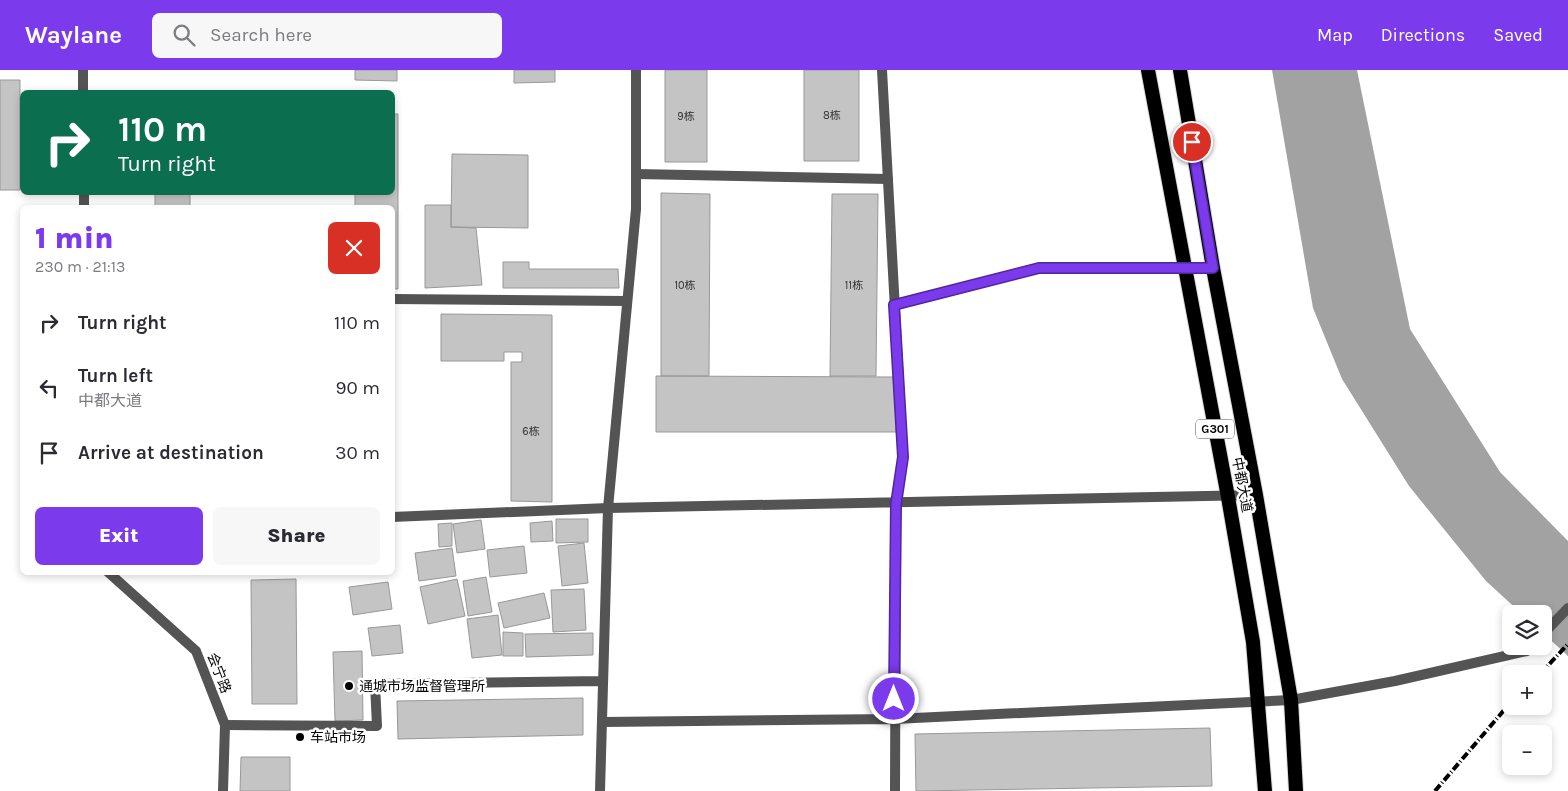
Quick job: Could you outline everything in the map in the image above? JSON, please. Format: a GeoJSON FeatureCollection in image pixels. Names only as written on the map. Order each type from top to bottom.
{"type":"FeatureCollection","features":[{"type":"Feature","properties":{"kind":"highway","name":"中都大道"},"geometry":{"type":"LineString","coordinates":[[1148,70],[1228,497],[1253,642],[1265,791]]}},
{"type":"Feature","properties":{"kind":"highway","name":"中都大道"},"geometry":{"type":"LineString","coordinates":[[1180,70],[1213,268],[1256,495],[1291,700],[1296,791]]}},
{"type":"Feature","properties":{"kind":"street"},"geometry":{"type":"LineString","coordinates":[[83,70],[84,90]]}},
{"type":"Feature","properties":{"kind":"street"},"geometry":{"type":"LineString","coordinates":[[600,791],[608,508],[636,210],[636,70]]}},
{"type":"Feature","properties":{"kind":"street"},"geometry":{"type":"LineString","coordinates":[[882,70],[903,457],[896,504],[895,791]]}},
{"type":"Feature","properties":{"kind":"street"},"geometry":{"type":"LineString","coordinates":[[636,174],[888,179]]}},
{"type":"Feature","properties":{"kind":"street"},"geometry":{"type":"LineString","coordinates":[[894,305],[1039,268],[1213,268]]}},
{"type":"Feature","properties":{"kind":"street"},"geometry":{"type":"LineString","coordinates":[[395,300],[627,301]]}},
{"type":"Feature","properties":{"kind":"street"},"geometry":{"type":"LineString","coordinates":[[395,517],[608,508],[896,504],[1256,495]]}},
{"type":"Feature","properties":{"kind":"street","name":"会宁路"},"geometry":{"type":"LineString","coordinates":[[111,575],[196,651],[224,725],[223,791]]}},
{"type":"Feature","properties":{"kind":"street"},"geometry":{"type":"LineString","coordinates":[[1552,625],[1568,608]]}},
{"type":"Feature","properties":{"kind":"street"},"geometry":{"type":"LineString","coordinates":[[603,722],[894,719],[1259,700],[1291,700],[1395,681],[1504,655]]}},
{"type":"Feature","properties":{"kind":"street"},"geometry":{"type":"LineString","coordinates":[[224,725],[377,726],[375,684],[602,681]]}},
{"type":"Feature","properties":{"kind":"shaded area"},"geometry":{"type":"Polygon","coordinates":[[[1272,70],[1357,70],[1410,329],[1500,472],[1568,541],[1568,656],[1552,641],[1552,605],[1512,605],[1486,581],[1409,486],[1342,379],[1313,308],[1272,70]]]}},
{"type":"Feature","properties":{"kind":"building"},"geometry":{"type":"Polygon","coordinates":[[[355,70],[397,70],[397,81],[355,80],[355,70]]]}},
{"type":"Feature","properties":{"kind":"building"},"geometry":{"type":"Polygon","coordinates":[[[514,70],[555,70],[555,82],[514,83],[514,70]]]}},
{"type":"Feature","properties":{"kind":"building"},"geometry":{"type":"Polygon","coordinates":[[[665,70],[707,70],[707,162],[665,162],[665,70]]]}},
{"type":"Feature","properties":{"kind":"building"},"geometry":{"type":"Polygon","coordinates":[[[804,70],[859,70],[859,161],[804,161],[804,70]]]}},
{"type":"Feature","properties":{"kind":"building"},"geometry":{"type":"Polygon","coordinates":[[[0,80],[20,80],[20,190],[0,190],[0,80]]]}},
{"type":"Feature","properties":{"kind":"building"},"geometry":{"type":"Polygon","coordinates":[[[395,114],[398,114],[398,289],[395,289],[395,205],[355,205],[355,195],[395,195],[395,114]]]}},
{"type":"Feature","properties":{"kind":"building"},"geometry":{"type":"Polygon","coordinates":[[[452,154],[528,155],[528,228],[451,227],[452,154]]]}},
{"type":"Feature","properties":{"kind":"building"},"geometry":{"type":"Polygon","coordinates":[[[661,193],[710,194],[709,376],[661,376],[661,193]]]}},
{"type":"Feature","properties":{"kind":"building"},"geometry":{"type":"Polygon","coordinates":[[[832,194],[878,194],[876,376],[830,376],[832,194]]]}},
{"type":"Feature","properties":{"kind":"building"},"geometry":{"type":"Polygon","coordinates":[[[155,195],[190,195],[190,205],[155,205],[155,195]]]}},
{"type":"Feature","properties":{"kind":"building"},"geometry":{"type":"Polygon","coordinates":[[[425,205],[451,205],[451,227],[476,228],[482,285],[425,288],[425,205]]]}},
{"type":"Feature","properties":{"kind":"building"},"geometry":{"type":"Polygon","coordinates":[[[503,262],[529,262],[529,269],[618,269],[619,288],[503,288],[503,262]]]}},
{"type":"Feature","properties":{"kind":"building"},"geometry":{"type":"Polygon","coordinates":[[[441,314],[552,315],[552,502],[511,501],[511,362],[522,362],[522,352],[504,352],[504,361],[441,361],[441,314]]]}},
{"type":"Feature","properties":{"kind":"building"},"geometry":{"type":"Polygon","coordinates":[[[656,376],[896,377],[896,432],[656,432],[656,376]]]}},
{"type":"Feature","properties":{"kind":"building"},"geometry":{"type":"Polygon","coordinates":[[[556,519],[588,519],[588,542],[556,543],[556,519]]]}},
{"type":"Feature","properties":{"kind":"building"},"geometry":{"type":"Polygon","coordinates":[[[481,520],[485,549],[457,553],[453,524],[481,520]]]}},
{"type":"Feature","properties":{"kind":"building"},"geometry":{"type":"Polygon","coordinates":[[[552,521],[553,541],[531,542],[530,523],[552,521]]]}},
{"type":"Feature","properties":{"kind":"building"},"geometry":{"type":"Polygon","coordinates":[[[452,523],[452,546],[439,547],[438,524],[452,523]]]}},
{"type":"Feature","properties":{"kind":"building"},"geometry":{"type":"Polygon","coordinates":[[[584,543],[588,583],[562,586],[558,546],[584,543]]]}},
{"type":"Feature","properties":{"kind":"building"},"geometry":{"type":"Polygon","coordinates":[[[524,546],[527,573],[490,577],[487,550],[524,546]]]}},
{"type":"Feature","properties":{"kind":"building"},"geometry":{"type":"Polygon","coordinates":[[[452,548],[456,576],[419,581],[415,553],[452,548]]]}},
{"type":"Feature","properties":{"kind":"building"},"geometry":{"type":"Polygon","coordinates":[[[486,577],[492,612],[468,616],[463,581],[486,577]]]}},
{"type":"Feature","properties":{"kind":"building"},"geometry":{"type":"Polygon","coordinates":[[[296,579],[297,704],[252,704],[251,580],[296,579]]]}},
{"type":"Feature","properties":{"kind":"building"},"geometry":{"type":"Polygon","coordinates":[[[457,579],[465,616],[428,624],[420,587],[457,579]]]}},
{"type":"Feature","properties":{"kind":"building"},"geometry":{"type":"Polygon","coordinates":[[[388,582],[392,609],[353,615],[349,587],[388,582]]]}},
{"type":"Feature","properties":{"kind":"building"},"geometry":{"type":"Polygon","coordinates":[[[584,589],[586,630],[553,632],[551,590],[584,589]]]}},
{"type":"Feature","properties":{"kind":"building"},"geometry":{"type":"Polygon","coordinates":[[[544,593],[550,618],[504,628],[498,603],[544,593]]]}},
{"type":"Feature","properties":{"kind":"building"},"geometry":{"type":"Polygon","coordinates":[[[498,615],[502,655],[472,658],[467,619],[498,615]]]}},
{"type":"Feature","properties":{"kind":"building"},"geometry":{"type":"Polygon","coordinates":[[[400,625],[403,653],[372,656],[368,628],[400,625]]]}},
{"type":"Feature","properties":{"kind":"building"},"geometry":{"type":"Polygon","coordinates":[[[503,632],[523,633],[523,656],[503,656],[503,632]]]}},
{"type":"Feature","properties":{"kind":"building"},"geometry":{"type":"Polygon","coordinates":[[[593,633],[593,655],[526,657],[525,634],[593,633]]]}},
{"type":"Feature","properties":{"kind":"building","name":"通城市场监督管理所"},"geometry":{"type":"Polygon","coordinates":[[[362,651],[363,720],[335,721],[333,652],[362,651]]]}},
{"type":"Feature","properties":{"kind":"building"},"geometry":{"type":"Polygon","coordinates":[[[583,698],[583,735],[398,739],[397,701],[583,698]]]}},
{"type":"Feature","properties":{"kind":"building"},"geometry":{"type":"Polygon","coordinates":[[[1210,728],[1212,786],[916,791],[915,734],[1210,728]]]}},
{"type":"Feature","properties":{"kind":"building"},"geometry":{"type":"Polygon","coordinates":[[[241,757],[290,757],[290,791],[240,791],[241,757]]]}},
{"type":"Feature","properties":{"kind":"railway"},"geometry":{"type":"LineString","coordinates":[[1548,665],[1568,644]]}},
{"type":"Feature","properties":{"kind":"railway"},"geometry":{"type":"LineString","coordinates":[[1435,791],[1502,713]]}},
{"type":"Feature","properties":{"kind":"place","name":"通城市场监督管理所"},"geometry":{"type":"Point","coordinates":[349,686]}},
{"type":"Feature","properties":{"kind":"place","name":"车站市场"},"geometry":{"type":"Point","coordinates":[300,737]}},
{"type":"Feature","properties":{"kind":"route"},"geometry":{"type":"LineString","coordinates":[[894,699],[896,504],[903,457],[894,305],[1039,268],[1213,268],[1192,142]]}}]}
